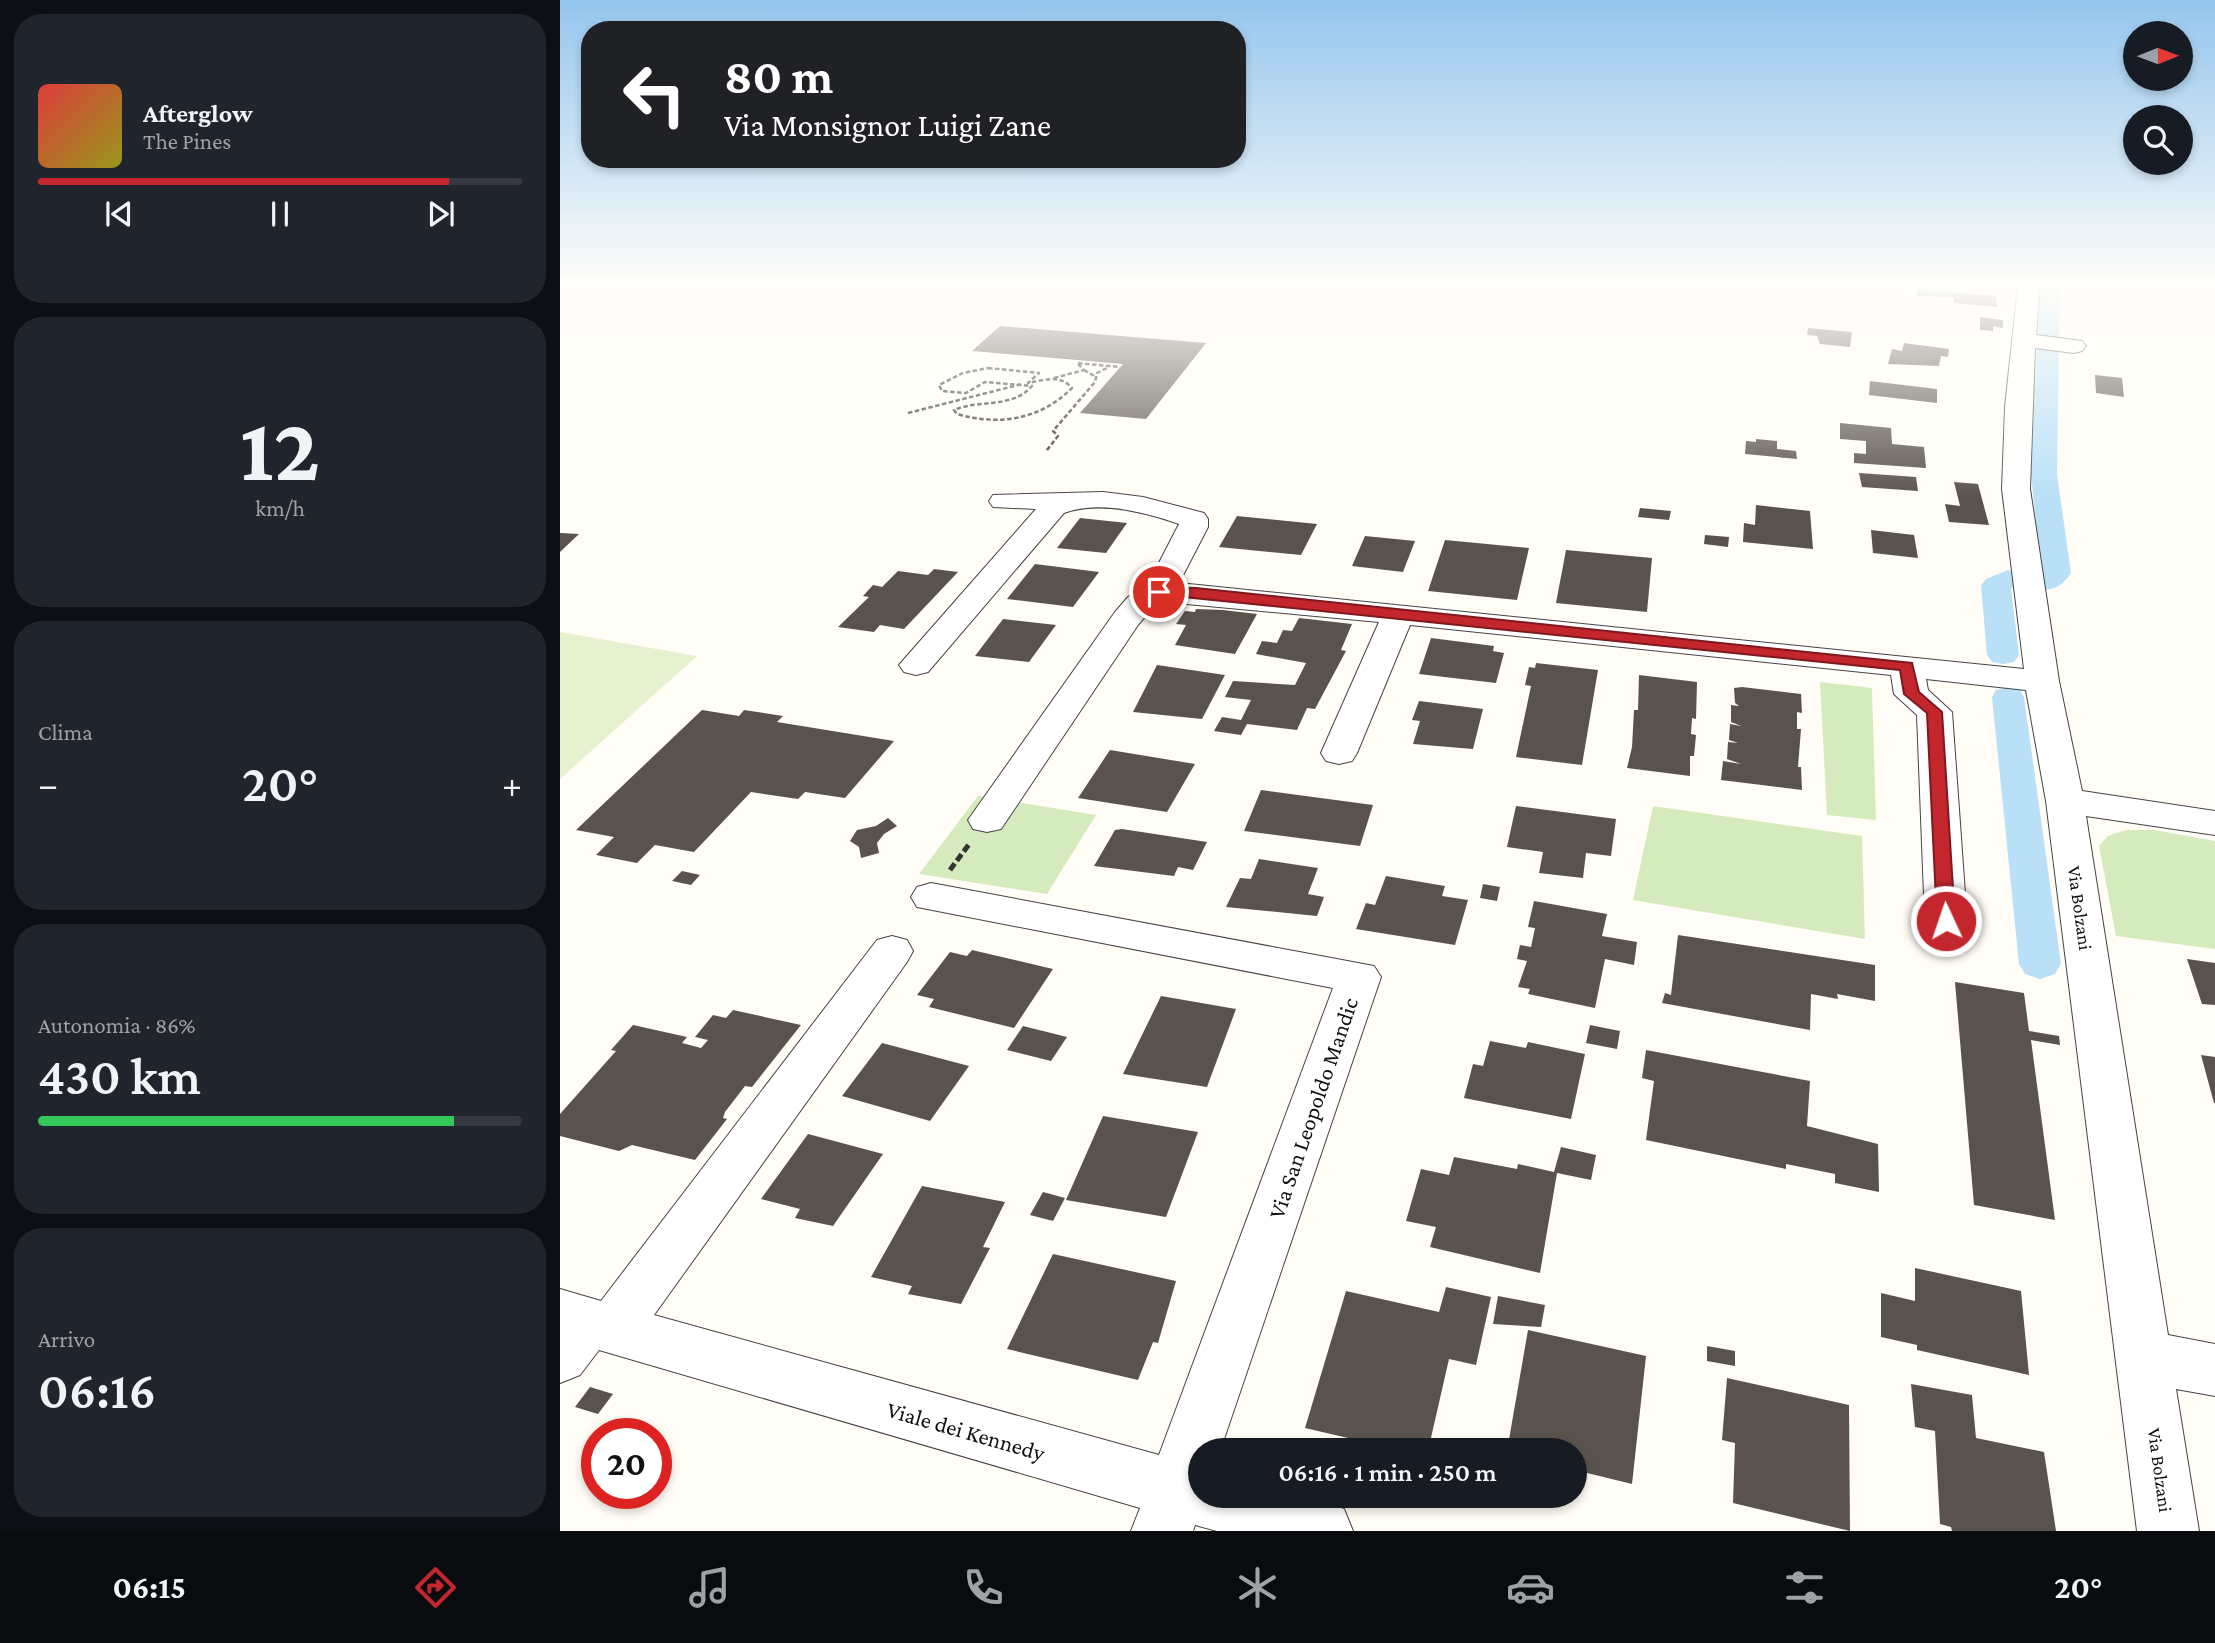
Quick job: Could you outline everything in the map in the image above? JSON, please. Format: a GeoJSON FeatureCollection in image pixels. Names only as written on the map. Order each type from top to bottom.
{"type":"FeatureCollection","features":[{"type":"Feature","properties":{"kind":"street","name":"Via Bolzani"},"geometry":{"type":"LineString","coordinates":[[2029,356],[2018,407],[2016,489],[2042,681],[2065,801],[2168,1531]]}},
{"type":"Feature","properties":{"kind":"street"},"geometry":{"type":"LineString","coordinates":[[986,820],[1126,619],[1139,604],[1159,592],[1193,527],[1194,519],[1136,505],[1080,500],[1003,501]]}},
{"type":"Feature","properties":{"kind":"street"},"geometry":{"type":"LineString","coordinates":[[916,665],[1054,507],[1064,501]]}},
{"type":"Feature","properties":{"kind":"street"},"geometry":{"type":"LineString","coordinates":[[1159,592],[1196,593],[2042,681]]}},
{"type":"Feature","properties":{"kind":"street"},"geometry":{"type":"LineString","coordinates":[[1339,753],[1398,615]]}},
{"type":"Feature","properties":{"kind":"street"},"geometry":{"type":"LineString","coordinates":[[1907,666],[1911,694],[1934,712],[1946,921]]}},
{"type":"Feature","properties":{"kind":"street"},"geometry":{"type":"LineString","coordinates":[[2065,801],[2215,823]]}},
{"type":"Feature","properties":{"kind":"street","name":"Via San Leopoldo Mandic"},"geometry":{"type":"LineString","coordinates":[[931,897],[1359,977],[1170,1512]]}},
{"type":"Feature","properties":{"kind":"street","name":"Viale dei Kennedy"},"geometry":{"type":"LineString","coordinates":[[892,951],[580,1330],[1170,1512],[1322,1531]]}},
{"type":"Feature","properties":{"kind":"street"},"geometry":{"type":"LineString","coordinates":[[2143,1356],[2215,1370]]}},
{"type":"Feature","properties":{"kind":"path"},"geometry":{"type":"LineString","coordinates":[[1096,377],[1077,363],[1120,367]]}},
{"type":"Feature","properties":{"kind":"path"},"geometry":{"type":"LineString","coordinates":[[1047,450],[1058,436],[1053,431],[1096,382],[1097,373],[1110,366]]}},
{"type":"Feature","properties":{"kind":"path"},"geometry":{"type":"LineString","coordinates":[[966,393],[985,382],[1028,383],[1039,373],[997,367],[973,369],[939,385],[942,391],[978,396]]}},
{"type":"Feature","properties":{"kind":"path"},"geometry":{"type":"LineString","coordinates":[[908,413],[1084,370]]}},
{"type":"Feature","properties":{"kind":"path"},"geometry":{"type":"LineString","coordinates":[[1028,383],[1032,386],[1026,395],[1013,401],[963,405],[954,410],[957,414],[971,419],[992,421],[1038,412],[1054,406],[1072,388],[1066,381],[1054,378]]}},
{"type":"Feature","properties":{"kind":"path"},"geometry":{"type":"LineString","coordinates":[[992,401],[998,391]]}},
{"type":"Feature","properties":{"kind":"path"},"geometry":{"type":"LineString","coordinates":[[931,897],[986,820]]}},
{"type":"Feature","properties":{"kind":"green space"},"geometry":{"type":"Polygon","coordinates":[[[560,632],[697,656],[560,779],[560,632]]]}},
{"type":"Feature","properties":{"kind":"green space"},"geometry":{"type":"Polygon","coordinates":[[[1820,682],[1872,688],[1876,820],[1827,815],[1820,682]]]}},
{"type":"Feature","properties":{"kind":"green space"},"geometry":{"type":"Polygon","coordinates":[[[978,796],[1096,815],[1047,894],[919,874],[978,796]]]}},
{"type":"Feature","properties":{"kind":"green space"},"geometry":{"type":"Polygon","coordinates":[[[1653,806],[1862,836],[1865,939],[1633,900],[1653,806]]]}},
{"type":"Feature","properties":{"kind":"green space"},"geometry":{"type":"Polygon","coordinates":[[[2126,830],[2155,830],[2215,841],[2215,949],[2116,936],[2099,846],[2108,836],[2126,830]]]}},
{"type":"Feature","properties":{"kind":"building"},"geometry":{"type":"Polygon","coordinates":[[[1035,356],[1195,356],[1146,419],[1080,413],[1123,364],[1035,356]]]}},
{"type":"Feature","properties":{"kind":"building"},"geometry":{"type":"Polygon","coordinates":[[[1890,356],[1941,356],[1939,366],[1888,364],[1890,356]]]}},
{"type":"Feature","properties":{"kind":"building"},"geometry":{"type":"Polygon","coordinates":[[[2095,375],[2122,378],[2124,397],[2096,393],[2095,375]]]}},
{"type":"Feature","properties":{"kind":"building"},"geometry":{"type":"Polygon","coordinates":[[[1870,381],[1937,389],[1937,403],[1869,395],[1870,381]]]}},
{"type":"Feature","properties":{"kind":"building"},"geometry":{"type":"Polygon","coordinates":[[[1840,423],[1891,428],[1892,444],[1924,447],[1926,468],[1854,463],[1854,453],[1866,454],[1866,441],[1840,439],[1840,423]]]}},
{"type":"Feature","properties":{"kind":"building"},"geometry":{"type":"Polygon","coordinates":[[[1756,439],[1777,441],[1777,449],[1796,451],[1797,459],[1745,454],[1746,441],[1756,442],[1756,439]]]}},
{"type":"Feature","properties":{"kind":"building"},"geometry":{"type":"Polygon","coordinates":[[[1859,473],[1916,477],[1918,491],[1862,487],[1859,473]]]}},
{"type":"Feature","properties":{"kind":"building"},"geometry":{"type":"Polygon","coordinates":[[[1954,482],[1978,484],[1989,525],[1949,522],[1945,504],[1960,506],[1954,482]]]}},
{"type":"Feature","properties":{"kind":"building"},"geometry":{"type":"Polygon","coordinates":[[[1756,505],[1810,511],[1813,549],[1743,542],[1744,523],[1755,525],[1756,505]]]}},
{"type":"Feature","properties":{"kind":"building"},"geometry":{"type":"Polygon","coordinates":[[[1640,508],[1671,511],[1669,520],[1638,517],[1640,508]]]}},
{"type":"Feature","properties":{"kind":"building"},"geometry":{"type":"Polygon","coordinates":[[[1237,516],[1317,524],[1301,555],[1219,547],[1237,516]]]}},
{"type":"Feature","properties":{"kind":"building"},"geometry":{"type":"Polygon","coordinates":[[[1080,518],[1127,523],[1106,553],[1057,548],[1080,518]]]}},
{"type":"Feature","properties":{"kind":"building"},"geometry":{"type":"Polygon","coordinates":[[[1871,530],[1914,535],[1918,558],[1873,553],[1871,530]]]}},
{"type":"Feature","properties":{"kind":"building"},"geometry":{"type":"Polygon","coordinates":[[[560,533],[579,534],[560,552],[560,533]]]}},
{"type":"Feature","properties":{"kind":"building"},"geometry":{"type":"Polygon","coordinates":[[[1705,535],[1729,537],[1728,547],[1704,544],[1705,535]]]}},
{"type":"Feature","properties":{"kind":"building"},"geometry":{"type":"Polygon","coordinates":[[[1365,536],[1415,541],[1403,572],[1352,566],[1365,536]]]}},
{"type":"Feature","properties":{"kind":"building"},"geometry":{"type":"Polygon","coordinates":[[[1445,540],[1529,548],[1517,600],[1428,591],[1445,540]]]}},
{"type":"Feature","properties":{"kind":"building"},"geometry":{"type":"Polygon","coordinates":[[[1566,550],[1652,558],[1647,612],[1556,603],[1566,550]]]}},
{"type":"Feature","properties":{"kind":"building"},"geometry":{"type":"Polygon","coordinates":[[[1035,564],[1099,572],[1073,607],[1007,599],[1035,564]]]}},
{"type":"Feature","properties":{"kind":"building"},"geometry":{"type":"Polygon","coordinates":[[[934,569],[958,572],[904,629],[880,625],[874,632],[838,627],[869,597],[863,596],[873,585],[882,587],[898,571],[928,575],[934,569]]]}},
{"type":"Feature","properties":{"kind":"building"},"geometry":{"type":"Polygon","coordinates":[[[1196,609],[1257,614],[1235,654],[1175,645],[1186,625],[1176,624],[1185,611],[1195,612],[1196,609]]]}},
{"type":"Feature","properties":{"kind":"building"},"geometry":{"type":"Polygon","coordinates":[[[1299,618],[1352,624],[1341,650],[1346,651],[1315,709],[1307,708],[1297,730],[1247,724],[1241,735],[1214,731],[1222,717],[1241,720],[1251,700],[1225,697],[1233,681],[1295,685],[1306,663],[1256,654],[1262,641],[1277,643],[1283,630],[1292,631],[1299,618]]]}},
{"type":"Feature","properties":{"kind":"building"},"geometry":{"type":"Polygon","coordinates":[[[1003,619],[1056,625],[1029,662],[975,656],[1003,619]]]}},
{"type":"Feature","properties":{"kind":"building"},"geometry":{"type":"Polygon","coordinates":[[[1431,638],[1494,646],[1493,651],[1504,653],[1496,683],[1419,674],[1431,638]]]}},
{"type":"Feature","properties":{"kind":"building"},"geometry":{"type":"Polygon","coordinates":[[[1536,663],[1598,670],[1582,765],[1516,757],[1531,686],[1525,685],[1529,667],[1535,668],[1536,663]]]}},
{"type":"Feature","properties":{"kind":"building"},"geometry":{"type":"Polygon","coordinates":[[[1157,665],[1225,675],[1202,719],[1133,712],[1157,665]]]}},
{"type":"Feature","properties":{"kind":"building"},"geometry":{"type":"Polygon","coordinates":[[[1639,675],[1697,682],[1696,719],[1692,718],[1691,734],[1696,735],[1694,756],[1690,756],[1690,776],[1627,768],[1632,747],[1634,710],[1638,710],[1639,675]]]}},
{"type":"Feature","properties":{"kind":"building"},"geometry":{"type":"Polygon","coordinates":[[[1734,688],[1801,694],[1802,713],[1797,712],[1797,729],[1801,729],[1798,767],[1801,767],[1802,790],[1721,780],[1723,761],[1741,764],[1727,759],[1728,742],[1738,743],[1729,740],[1730,724],[1741,726],[1731,722],[1731,705],[1739,706],[1735,703],[1734,688]]]}},
{"type":"Feature","properties":{"kind":"building"},"geometry":{"type":"Polygon","coordinates":[[[1419,701],[1483,709],[1473,749],[1413,744],[1420,721],[1412,720],[1419,701]]]}},
{"type":"Feature","properties":{"kind":"building"},"geometry":{"type":"Polygon","coordinates":[[[702,710],[739,716],[744,710],[783,716],[777,722],[894,741],[845,798],[805,792],[798,799],[751,792],[694,852],[655,845],[637,863],[596,855],[614,837],[576,830],[702,710]]]}},
{"type":"Feature","properties":{"kind":"building"},"geometry":{"type":"Polygon","coordinates":[[[1110,750],[1195,764],[1167,812],[1078,798],[1110,750]]]}},
{"type":"Feature","properties":{"kind":"building"},"geometry":{"type":"Polygon","coordinates":[[[1261,790],[1373,805],[1360,846],[1244,831],[1261,790]]]}},
{"type":"Feature","properties":{"kind":"building"},"geometry":{"type":"Polygon","coordinates":[[[1516,806],[1616,819],[1611,856],[1586,853],[1583,878],[1539,873],[1543,852],[1507,847],[1516,806]]]}},
{"type":"Feature","properties":{"kind":"building"},"geometry":{"type":"Polygon","coordinates":[[[888,818],[897,826],[884,834],[877,843],[879,853],[861,858],[859,847],[850,841],[857,830],[876,826],[888,818]]]}},
{"type":"Feature","properties":{"kind":"building"},"geometry":{"type":"Polygon","coordinates":[[[1115,830],[1207,842],[1193,870],[1178,867],[1174,876],[1094,866],[1115,830]]]}},
{"type":"Feature","properties":{"kind":"building"},"geometry":{"type":"Polygon","coordinates":[[[1259,859],[1318,868],[1308,894],[1324,897],[1317,916],[1226,907],[1240,878],[1251,879],[1259,859]]]}},
{"type":"Feature","properties":{"kind":"building"},"geometry":{"type":"Polygon","coordinates":[[[682,871],[700,875],[691,885],[672,881],[682,871]]]}},
{"type":"Feature","properties":{"kind":"building"},"geometry":{"type":"Polygon","coordinates":[[[1386,876],[1445,886],[1442,896],[1468,900],[1455,945],[1356,929],[1366,903],[1375,905],[1386,876]]]}},
{"type":"Feature","properties":{"kind":"building"},"geometry":{"type":"Polygon","coordinates":[[[1483,884],[1500,887],[1497,901],[1480,898],[1483,884]]]}},
{"type":"Feature","properties":{"kind":"building"},"geometry":{"type":"Polygon","coordinates":[[[1534,901],[1607,914],[1602,936],[1637,942],[1634,965],[1605,959],[1595,1008],[1528,994],[1530,989],[1518,987],[1527,961],[1517,959],[1520,945],[1531,947],[1535,928],[1528,927],[1534,901]]]}},
{"type":"Feature","properties":{"kind":"building"},"geometry":{"type":"Polygon","coordinates":[[[1678,935],[1875,965],[1875,1001],[1837,994],[1838,999],[1811,994],[1810,1030],[1662,1003],[1665,993],[1671,995],[1678,935]]]}},
{"type":"Feature","properties":{"kind":"building"},"geometry":{"type":"Polygon","coordinates":[[[972,950],[1053,969],[1014,1028],[929,1007],[934,999],[917,995],[950,952],[967,956],[972,950]]]}},
{"type":"Feature","properties":{"kind":"building"},"geometry":{"type":"Polygon","coordinates":[[[2187,959],[2215,963],[2215,1005],[2202,1004],[2187,959]]]}},
{"type":"Feature","properties":{"kind":"building"},"geometry":{"type":"Polygon","coordinates":[[[1955,982],[2024,993],[2029,1031],[2059,1036],[2060,1045],[2031,1040],[2055,1220],[1974,1205],[1955,982]]]}},
{"type":"Feature","properties":{"kind":"building"},"geometry":{"type":"Polygon","coordinates":[[[1161,996],[1236,1009],[1207,1087],[1123,1074],[1161,996]]]}},
{"type":"Feature","properties":{"kind":"building"},"geometry":{"type":"Polygon","coordinates":[[[733,1010],[801,1025],[752,1087],[745,1086],[725,1112],[723,1118],[727,1119],[695,1160],[632,1145],[619,1151],[560,1136],[560,1114],[616,1051],[611,1050],[633,1025],[687,1037],[682,1043],[701,1048],[708,1040],[695,1037],[713,1015],[726,1018],[733,1010]]]}},
{"type":"Feature","properties":{"kind":"building"},"geometry":{"type":"Polygon","coordinates":[[[1590,1025],[1620,1031],[1617,1049],[1586,1043],[1590,1025]]]}},
{"type":"Feature","properties":{"kind":"building"},"geometry":{"type":"Polygon","coordinates":[[[1023,1026],[1067,1037],[1051,1061],[1007,1050],[1023,1026]]]}},
{"type":"Feature","properties":{"kind":"building"},"geometry":{"type":"Polygon","coordinates":[[[1490,1041],[1526,1048],[1528,1042],[1585,1054],[1571,1119],[1464,1098],[1473,1064],[1483,1066],[1490,1041]]]}},
{"type":"Feature","properties":{"kind":"building"},"geometry":{"type":"Polygon","coordinates":[[[882,1043],[969,1066],[930,1121],[842,1096],[882,1043]]]}},
{"type":"Feature","properties":{"kind":"building"},"geometry":{"type":"Polygon","coordinates":[[[1646,1050],[1810,1081],[1807,1126],[1878,1144],[1879,1192],[1835,1183],[1835,1174],[1786,1164],[1786,1169],[1646,1140],[1654,1081],[1642,1078],[1646,1050]]]}},
{"type":"Feature","properties":{"kind":"building"},"geometry":{"type":"Polygon","coordinates":[[[2201,1055],[2215,1057],[2215,1103],[2214,1103],[2201,1055]]]}},
{"type":"Feature","properties":{"kind":"building"},"geometry":{"type":"Polygon","coordinates":[[[1103,1116],[1198,1132],[1166,1217],[1066,1200],[1103,1116]]]}},
{"type":"Feature","properties":{"kind":"building"},"geometry":{"type":"Polygon","coordinates":[[[808,1134],[883,1154],[833,1226],[795,1218],[800,1209],[761,1199],[808,1134]]]}},
{"type":"Feature","properties":{"kind":"building"},"geometry":{"type":"Polygon","coordinates":[[[1561,1147],[1596,1155],[1591,1180],[1557,1173],[1540,1273],[1430,1247],[1436,1227],[1406,1221],[1421,1169],[1449,1175],[1454,1157],[1517,1169],[1518,1164],[1554,1172],[1561,1147]]]}},
{"type":"Feature","properties":{"kind":"building"},"geometry":{"type":"Polygon","coordinates":[[[922,1186],[1005,1202],[983,1247],[990,1248],[961,1304],[908,1294],[912,1286],[871,1277],[922,1186]]]}},
{"type":"Feature","properties":{"kind":"building"},"geometry":{"type":"Polygon","coordinates":[[[1043,1192],[1065,1198],[1053,1221],[1030,1215],[1043,1192]]]}},
{"type":"Feature","properties":{"kind":"building"},"geometry":{"type":"Polygon","coordinates":[[[1053,1254],[1176,1281],[1158,1343],[1153,1342],[1138,1380],[1007,1349],[1053,1254]]]}},
{"type":"Feature","properties":{"kind":"building"},"geometry":{"type":"Polygon","coordinates":[[[1915,1268],[2021,1291],[2029,1375],[1917,1350],[1917,1345],[1881,1337],[1881,1293],[1915,1301],[1915,1268]]]}},
{"type":"Feature","properties":{"kind":"building"},"geometry":{"type":"Polygon","coordinates":[[[1446,1287],[1491,1297],[1476,1365],[1449,1359],[1431,1438],[1348,1438],[1305,1428],[1346,1291],[1439,1312],[1446,1287]]]}},
{"type":"Feature","properties":{"kind":"building"},"geometry":{"type":"Polygon","coordinates":[[[1498,1296],[1545,1305],[1541,1327],[1493,1324],[1498,1296]]]}},
{"type":"Feature","properties":{"kind":"building"},"geometry":{"type":"Polygon","coordinates":[[[1528,1330],[1646,1356],[1632,1484],[1587,1473],[1587,1438],[1509,1438],[1528,1330]]]}},
{"type":"Feature","properties":{"kind":"building"},"geometry":{"type":"Polygon","coordinates":[[[1707,1346],[1735,1351],[1735,1366],[1707,1361],[1707,1346]]]}},
{"type":"Feature","properties":{"kind":"building"},"geometry":{"type":"Polygon","coordinates":[[[1727,1378],[1849,1405],[1850,1531],[1733,1503],[1735,1443],[1722,1440],[1727,1378]]]}},
{"type":"Feature","properties":{"kind":"building"},"geometry":{"type":"Polygon","coordinates":[[[1911,1384],[1972,1395],[1976,1438],[2044,1452],[2056,1531],[1952,1531],[1951,1527],[1940,1524],[1935,1431],[1915,1427],[1911,1384]]]}},
{"type":"Feature","properties":{"kind":"building"},"geometry":{"type":"Polygon","coordinates":[[[590,1387],[613,1394],[598,1414],[575,1407],[590,1387]]]}},
{"type":"Feature","properties":{"kind":"waterway"},"geometry":{"type":"LineString","coordinates":[[2047,582],[2056,573],[2044,474],[2048,356]]}},
{"type":"Feature","properties":{"kind":"waterway"},"geometry":{"type":"LineString","coordinates":[[2003,655],[1996,585],[2008,579]]}},
{"type":"Feature","properties":{"kind":"waterway"},"geometry":{"type":"LineString","coordinates":[[2008,697],[2040,964]]}},
{"type":"Feature","properties":{"kind":"route"},"geometry":{"type":"LineString","coordinates":[[1159,592],[1196,593],[1907,666],[1911,694],[1934,712],[1946,921]]}}]}
